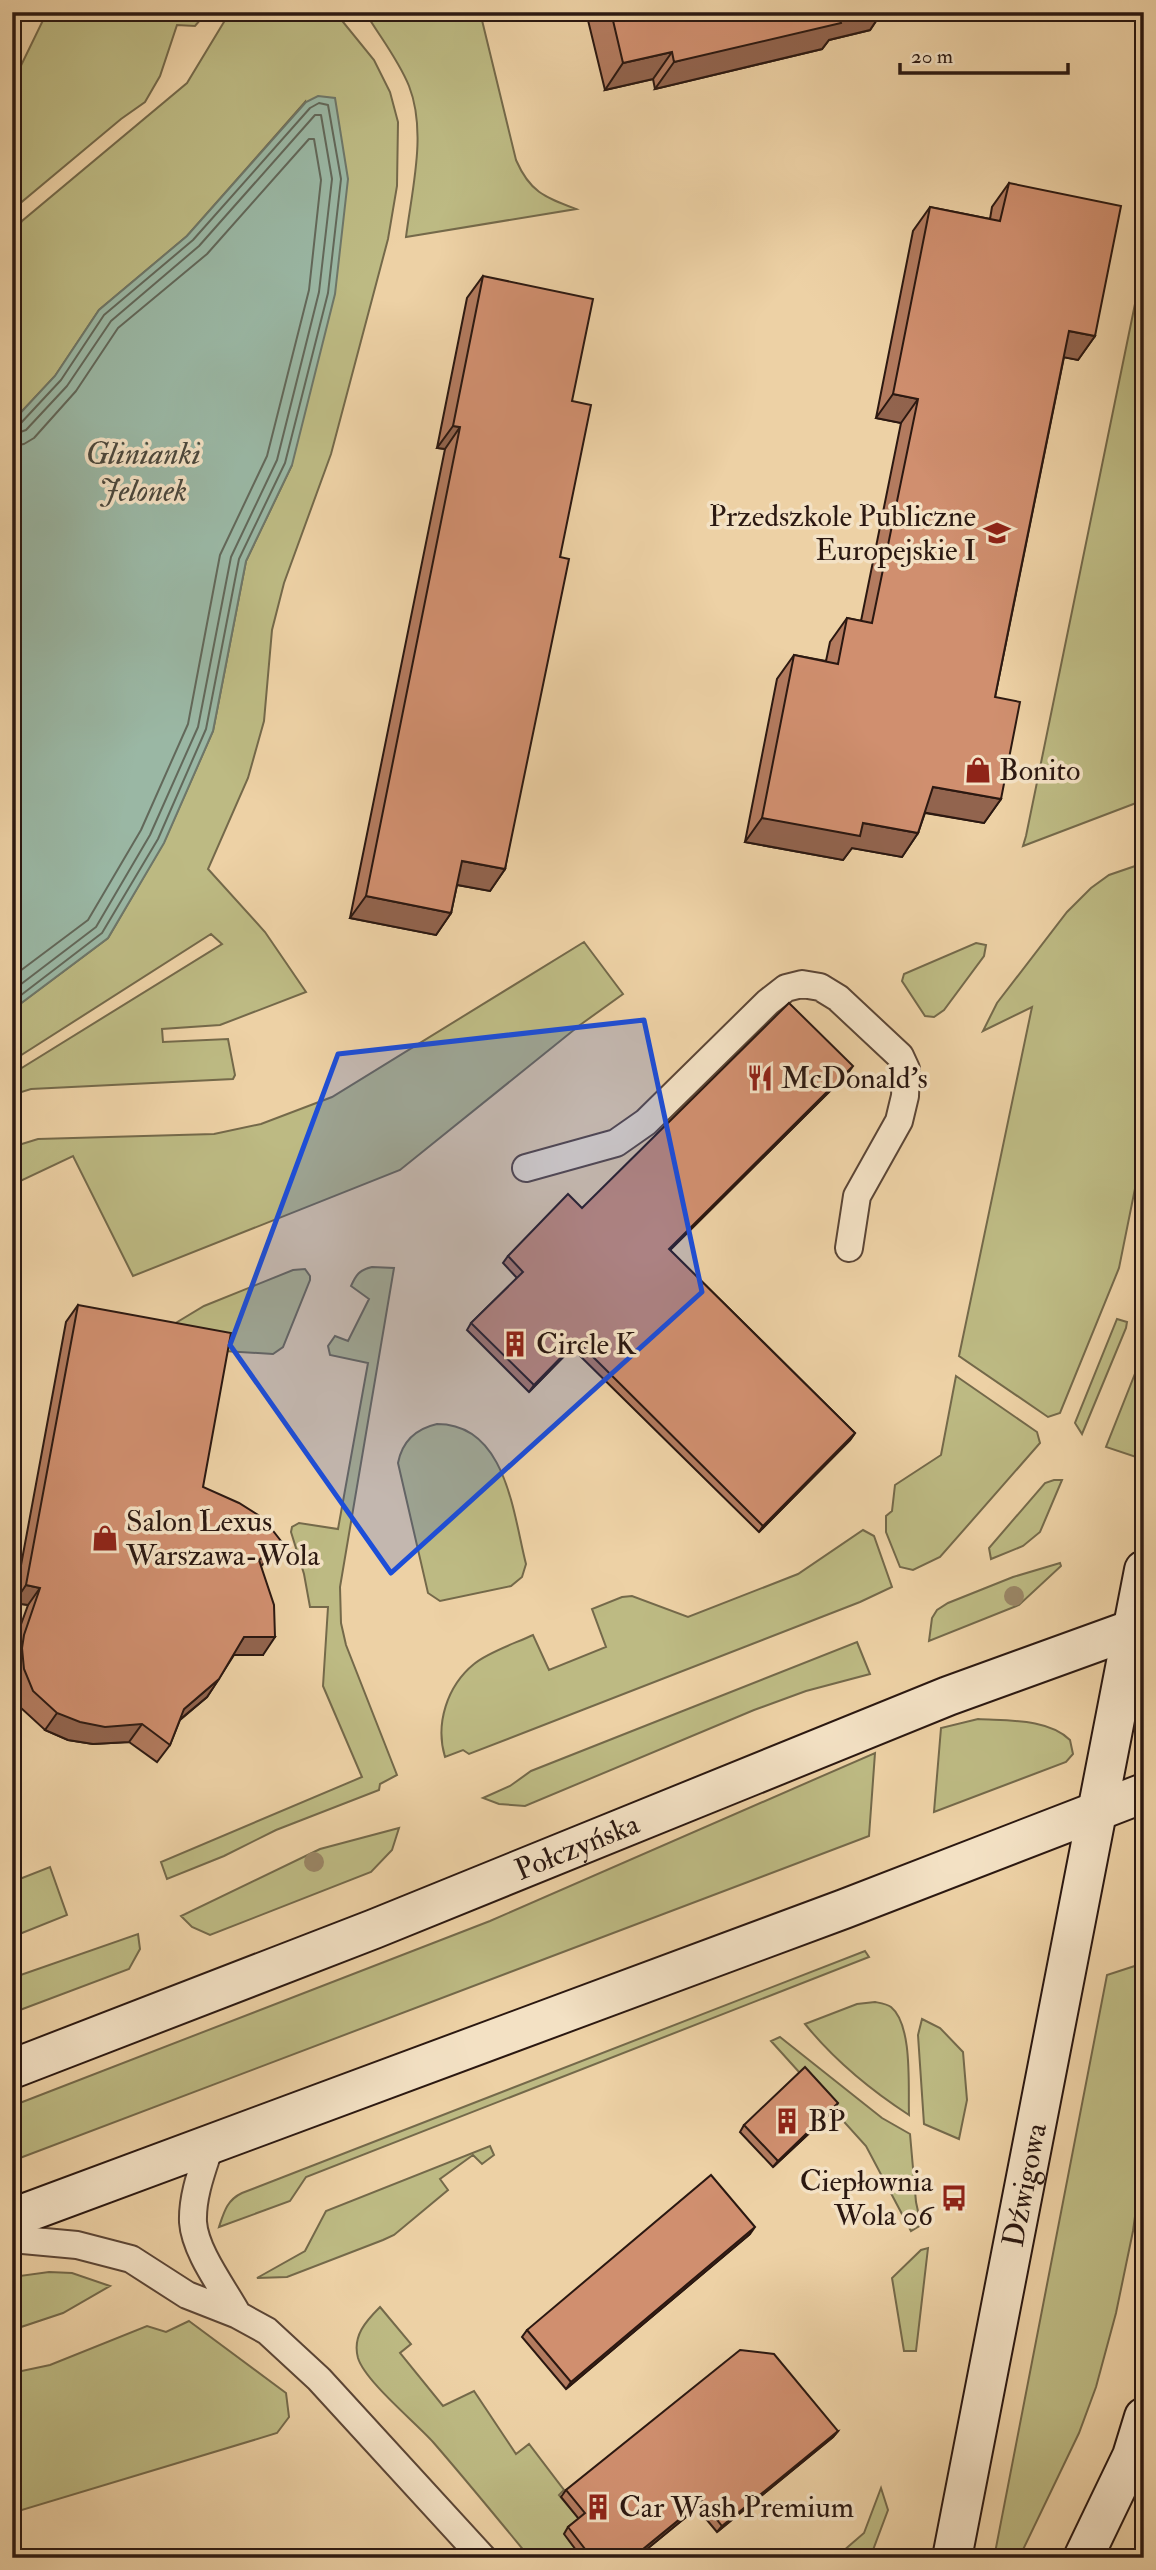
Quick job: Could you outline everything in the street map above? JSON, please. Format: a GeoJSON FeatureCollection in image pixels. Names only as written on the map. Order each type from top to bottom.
{"type":"FeatureCollection","features":[{"type":"Feature","properties":{"kind":"main road","name":"Dźwigowa"},"geometry":{"type":"LineString","coordinates":[[952,2558],[1096,1812],[1138,1626],[1144,1570]]}},
{"type":"Feature","properties":{"kind":"main road","name":"Połczyńska"},"geometry":{"type":"LineString","coordinates":[[12,2069],[374,1929],[915,1709],[1138,1626]]}},
{"type":"Feature","properties":{"kind":"main road"},"geometry":{"type":"LineString","coordinates":[[12,2218],[831,1914],[1144,1793]]}},
{"type":"Feature","properties":{"kind":"main road"},"geometry":{"type":"LineString","coordinates":[[1083,2558],[1132,2456],[1144,2417]]}},
{"type":"Feature","properties":{"kind":"lane"},"geometry":{"type":"LineString","coordinates":[[526,1168],[616,1143],[646,1122],[786,988],[802,984],[820,987],[838,998],[900,1056],[906,1069],[905,1097],[899,1121],[857,1196],[849,1248]]}},
{"type":"Feature","properties":{"kind":"lane"},"geometry":{"type":"LineString","coordinates":[[211,2143],[196,2192],[193,2223],[201,2251],[238,2315]]}},
{"type":"Feature","properties":{"kind":"lane"},"geometry":{"type":"LineString","coordinates":[[12,2239],[77,2245],[131,2259],[187,2295],[238,2315],[267,2331],[319,2379],[483,2558]]}},
{"type":"Feature","properties":{"kind":"highlighted area"},"geometry":{"type":"Polygon","coordinates":[[[644,1020],[702,1292],[391,1573],[230,1345],[338,1054],[644,1020]]]}},
{"type":"Feature","properties":{"kind":"shaded area"},"geometry":{"type":"Polygon","coordinates":[[[47,12],[207,12],[195,26],[177,25],[160,76],[145,102],[12,210],[12,84],[47,12]]]}},
{"type":"Feature","properties":{"kind":"shaded area"},"geometry":{"type":"Polygon","coordinates":[[[230,12],[335,12],[374,60],[390,92],[398,122],[397,186],[388,239],[331,454],[284,583],[272,630],[264,721],[248,778],[208,869],[265,932],[306,992],[220,1025],[162,1029],[163,1042],[228,1039],[235,1075],[233,1079],[31,1089],[12,1095],[12,1074],[222,944],[211,934],[12,1061],[12,1010],[108,938],[164,842],[213,731],[246,561],[292,465],[305,102],[187,236],[99,310],[55,376],[12,422],[12,238],[22,221],[187,83],[230,12]]]}},
{"type":"Feature","properties":{"kind":"shaded area"},"geometry":{"type":"Polygon","coordinates":[[[365,12],[480,12],[521,171],[539,192],[576,209],[406,237],[418,141],[414,104],[400,67],[365,12]]]}},
{"type":"Feature","properties":{"kind":"shaded area"},"geometry":{"type":"Polygon","coordinates":[[[1144,260],[1144,800],[1023,846],[1026,836],[1144,260]]]}},
{"type":"Feature","properties":{"kind":"shaded area"},"geometry":{"type":"Polygon","coordinates":[[[1144,863],[1144,1144],[1119,1268],[1060,1413],[1048,1417],[959,1356],[1032,1007],[983,1031],[997,1003],[1067,912],[1091,888],[1109,875],[1144,863]]]}},
{"type":"Feature","properties":{"kind":"shaded area"},"geometry":{"type":"Polygon","coordinates":[[[584,942],[623,994],[580,1025],[400,1170],[133,1276],[73,1156],[12,1185],[12,1147],[38,1139],[214,1134],[261,1124],[332,1097],[584,942]]]}},
{"type":"Feature","properties":{"kind":"shaded area"},"geometry":{"type":"Polygon","coordinates":[[[976,943],[986,945],[984,956],[944,1010],[934,1017],[925,1016],[902,981],[904,974],[976,943]]]}},
{"type":"Feature","properties":{"kind":"shaded area"},"geometry":{"type":"Polygon","coordinates":[[[372,1267],[394,1268],[340,1587],[341,1623],[346,1645],[397,1775],[380,1784],[379,1790],[276,1830],[224,1856],[167,1879],[161,1862],[362,1777],[323,1686],[328,1607],[310,1607],[304,1574],[291,1532],[292,1527],[299,1523],[338,1529],[368,1363],[330,1355],[328,1346],[335,1336],[348,1341],[369,1299],[351,1286],[358,1274],[372,1267]]]}},
{"type":"Feature","properties":{"kind":"shaded area"},"geometry":{"type":"Polygon","coordinates":[[[305,1269],[310,1280],[283,1347],[273,1354],[224,1351],[169,1327],[204,1306],[293,1270],[305,1269]]]}},
{"type":"Feature","properties":{"kind":"shaded area"},"geometry":{"type":"Polygon","coordinates":[[[1117,1319],[1127,1322],[1126,1328],[1082,1434],[1075,1423],[1117,1319]]]}},
{"type":"Feature","properties":{"kind":"shaded area"},"geometry":{"type":"Polygon","coordinates":[[[1144,1345],[1144,1421],[1136,1457],[1106,1447],[1144,1345]]]}},
{"type":"Feature","properties":{"kind":"shaded area"},"geometry":{"type":"Polygon","coordinates":[[[956,1376],[1037,1432],[1040,1443],[940,1557],[913,1570],[900,1567],[886,1532],[886,1516],[892,1511],[895,1485],[941,1455],[956,1376]]]}},
{"type":"Feature","properties":{"kind":"shaded area"},"geometry":{"type":"Polygon","coordinates":[[[437,1424],[460,1428],[478,1439],[492,1455],[503,1475],[526,1564],[522,1577],[511,1586],[440,1601],[428,1593],[398,1463],[406,1443],[416,1433],[437,1424]]]}},
{"type":"Feature","properties":{"kind":"shaded area"},"geometry":{"type":"Polygon","coordinates":[[[1062,1480],[1040,1532],[1023,1546],[991,1559],[989,1548],[1045,1483],[1062,1480]]]}},
{"type":"Feature","properties":{"kind":"shaded area"},"geometry":{"type":"Polygon","coordinates":[[[863,1530],[874,1536],[892,1587],[860,1602],[469,1754],[463,1750],[445,1757],[442,1744],[443,1719],[450,1694],[465,1673],[487,1656],[533,1635],[549,1670],[606,1647],[592,1609],[622,1597],[632,1596],[688,1617],[798,1574],[863,1530]]]}},
{"type":"Feature","properties":{"kind":"shaded area"},"geometry":{"type":"Polygon","coordinates":[[[1060,1563],[1061,1566],[1019,1605],[929,1641],[932,1618],[937,1610],[948,1603],[1013,1577],[1060,1563]]]}},
{"type":"Feature","properties":{"kind":"shaded area"},"geometry":{"type":"Polygon","coordinates":[[[857,1642],[870,1674],[806,1691],[754,1710],[525,1806],[499,1804],[483,1798],[510,1786],[531,1771],[857,1642]]]}},
{"type":"Feature","properties":{"kind":"shaded area"},"geometry":{"type":"Polygon","coordinates":[[[978,1719],[1026,1722],[1050,1728],[1070,1740],[1073,1754],[1066,1762],[934,1812],[941,1728],[978,1719]]]}},
{"type":"Feature","properties":{"kind":"shaded area"},"geometry":{"type":"Polygon","coordinates":[[[875,1753],[869,1836],[12,2161],[12,2106],[490,1921],[875,1753]]]}},
{"type":"Feature","properties":{"kind":"shaded area"},"geometry":{"type":"Polygon","coordinates":[[[399,1828],[392,1850],[371,1872],[210,1935],[192,1927],[181,1916],[320,1849],[399,1828]]]}},
{"type":"Feature","properties":{"kind":"shaded area"},"geometry":{"type":"Polygon","coordinates":[[[50,1867],[67,1915],[12,1937],[12,1882],[50,1867]]]}},
{"type":"Feature","properties":{"kind":"shaded area"},"geometry":{"type":"Polygon","coordinates":[[[138,1934],[140,1949],[129,1969],[12,2013],[12,1978],[138,1934]]]}},
{"type":"Feature","properties":{"kind":"shaded area"},"geometry":{"type":"Polygon","coordinates":[[[865,1951],[869,1957],[306,2177],[290,2201],[219,2227],[229,2203],[242,2193],[865,1951]]]}},
{"type":"Feature","properties":{"kind":"shaded area"},"geometry":{"type":"Polygon","coordinates":[[[1144,1963],[1144,2152],[1133,2231],[1116,2313],[1096,2387],[1079,2433],[1019,2558],[994,2558],[1107,1975],[1144,1963]]]}},
{"type":"Feature","properties":{"kind":"shaded area"},"geometry":{"type":"Polygon","coordinates":[[[875,2002],[891,2007],[903,2028],[908,2058],[909,2115],[853,2074],[805,2024],[857,2004],[875,2002]]]}},
{"type":"Feature","properties":{"kind":"shaded area"},"geometry":{"type":"Polygon","coordinates":[[[922,2019],[940,2028],[963,2052],[967,2100],[959,2139],[924,2124],[918,2035],[922,2019]]]}},
{"type":"Feature","properties":{"kind":"shaded area"},"geometry":{"type":"Polygon","coordinates":[[[780,2037],[882,2118],[910,2134],[916,2202],[921,2225],[911,2231],[866,2146],[771,2041],[780,2037]]]}},
{"type":"Feature","properties":{"kind":"shaded area"},"geometry":{"type":"Polygon","coordinates":[[[490,2146],[494,2155],[482,2164],[473,2155],[440,2179],[448,2190],[394,2235],[287,2277],[257,2278],[305,2251],[326,2211],[490,2146]]]}},
{"type":"Feature","properties":{"kind":"shaded area"},"geometry":{"type":"Polygon","coordinates":[[[928,2248],[916,2351],[904,2351],[892,2278],[921,2250],[928,2248]]]}},
{"type":"Feature","properties":{"kind":"shaded area"},"geometry":{"type":"Polygon","coordinates":[[[49,2272],[72,2273],[110,2286],[63,2313],[12,2330],[12,2277],[49,2272]]]}},
{"type":"Feature","properties":{"kind":"shaded area"},"geometry":{"type":"Polygon","coordinates":[[[380,2307],[411,2344],[400,2353],[443,2406],[474,2391],[516,2454],[529,2444],[564,2490],[559,2495],[580,2520],[600,2558],[530,2558],[433,2442],[370,2378],[358,2358],[357,2343],[362,2330],[380,2307]]]}},
{"type":"Feature","properties":{"kind":"shaded area"},"geometry":{"type":"Polygon","coordinates":[[[189,2321],[286,2393],[289,2417],[277,2433],[12,2513],[12,2373],[50,2365],[147,2326],[166,2332],[189,2321]]]}},
{"type":"Feature","properties":{"kind":"shaded area"},"geometry":{"type":"Polygon","coordinates":[[[881,2488],[888,2510],[870,2558],[835,2558],[864,2533],[881,2488]]]}},
{"type":"Feature","properties":{"kind":"water","name":"Glinianki Jelonek"},"geometry":{"type":"Polygon","coordinates":[[[318,96],[335,98],[348,179],[335,294],[292,465],[246,561],[213,731],[164,843],[108,938],[12,1010],[12,422],[55,376],[99,310],[187,236],[306,102],[318,96]]]}},
{"type":"Feature","properties":{"kind":"building"},"geometry":{"type":"Polygon","coordinates":[[[611,12],[850,12],[839,15],[841,23],[674,62],[672,52],[623,63],[611,12]]]}},
{"type":"Feature","properties":{"kind":"building"},"geometry":{"type":"Polygon","coordinates":[[[1009,183],[1121,206],[1095,336],[1069,331],[1013,607],[995,697],[1020,702],[1001,799],[933,787],[918,833],[863,823],[860,836],[762,818],[794,655],[838,664],[847,618],[872,623],[918,399],[893,394],[930,207],[1000,221],[1009,183]]]}},
{"type":"Feature","properties":{"kind":"building"},"geometry":{"type":"Polygon","coordinates":[[[483,276],[593,299],[572,401],[591,405],[560,557],[569,559],[505,869],[462,861],[451,913],[366,896],[460,427],[453,426],[483,276]]]}},
{"type":"Feature","properties":{"kind":"building"},"geometry":{"type":"Polygon","coordinates":[[[789,1003],[853,1066],[669,1249],[855,1433],[763,1526],[577,1341],[534,1385],[471,1323],[523,1272],[508,1256],[568,1194],[582,1208],[789,1003]]]}},
{"type":"Feature","properties":{"kind":"building","name":"Salon Lexus Warszawa-Wola"},"geometry":{"type":"Polygon","coordinates":[[[78,1305],[231,1333],[203,1487],[239,1503],[263,1518],[281,1541],[259,1560],[274,1605],[275,1637],[244,1637],[219,1679],[184,1709],[170,1745],[142,1724],[105,1727],[80,1722],[57,1713],[33,1691],[24,1669],[24,1635],[40,1588],[26,1585],[78,1305]]]}},
{"type":"Feature","properties":{"kind":"building","name":"BP"},"geometry":{"type":"Polygon","coordinates":[[[805,2067],[838,2103],[778,2161],[744,2125],[805,2067]]]}},
{"type":"Feature","properties":{"kind":"building"},"geometry":{"type":"Polygon","coordinates":[[[711,2175],[755,2227],[571,2382],[527,2330],[711,2175]]]}},
{"type":"Feature","properties":{"kind":"building"},"geometry":{"type":"Polygon","coordinates":[[[740,2350],[774,2354],[838,2431],[722,2526],[702,2501],[632,2558],[592,2558],[568,2527],[585,2513],[566,2490],[740,2350]]]}},
{"type":"Feature","properties":{"kind":"place","name":"Przedszkole Publiczne Europejskie I"},"geometry":{"type":"Point","coordinates":[997,533]}},
{"type":"Feature","properties":{"kind":"place","name":"Bonito"},"geometry":{"type":"Point","coordinates":[978,770]}},
{"type":"Feature","properties":{"kind":"place","name":"McDonald's"},"geometry":{"type":"Point","coordinates":[760,1078]}},
{"type":"Feature","properties":{"kind":"place","name":"Circle K"},"geometry":{"type":"Point","coordinates":[515,1344]}},
{"type":"Feature","properties":{"kind":"place","name":"Salon Lexus Warszawa-Wola"},"geometry":{"type":"Point","coordinates":[105,1538]}},
{"type":"Feature","properties":{"kind":"place","name":"BP"},"geometry":{"type":"Point","coordinates":[787,2121]}},
{"type":"Feature","properties":{"kind":"place","name":"Ciepłownia Wola 06"},"geometry":{"type":"Point","coordinates":[954,2198]}},
{"type":"Feature","properties":{"kind":"place","name":"Car Wash Premium"},"geometry":{"type":"Point","coordinates":[598,2507]}}]}
